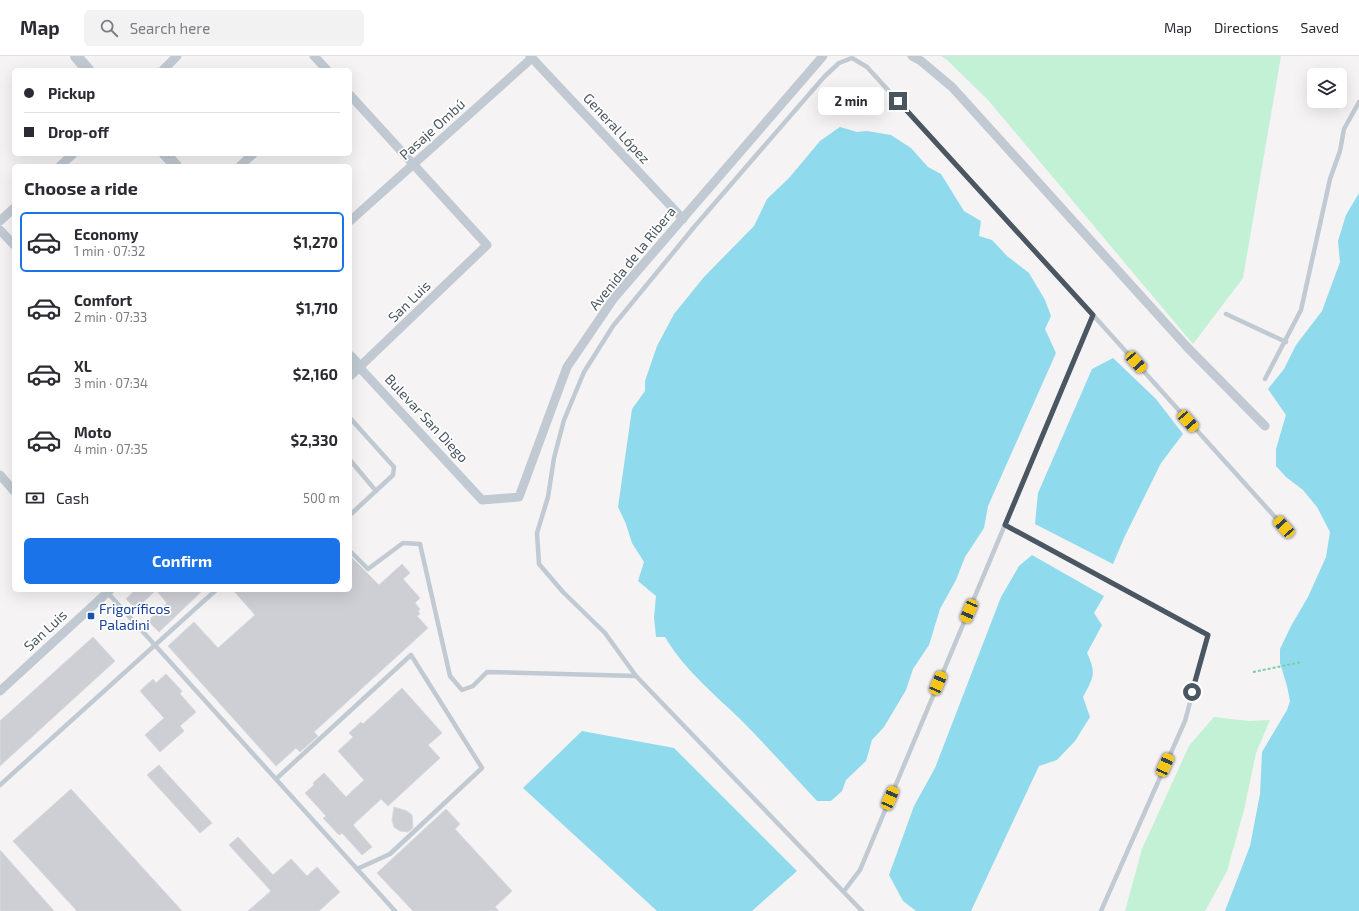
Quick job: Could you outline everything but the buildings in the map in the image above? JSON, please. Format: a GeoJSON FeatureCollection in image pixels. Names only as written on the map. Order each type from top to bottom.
{"type":"FeatureCollection","features":[{"type":"Feature","properties":{"kind":"street"},"geometry":{"type":"LineString","coordinates":[[76,56],[86,68]]}},
{"type":"Feature","properties":{"kind":"street"},"geometry":{"type":"LineString","coordinates":[[165,68],[177,56]]}},
{"type":"Feature","properties":{"kind":"street"},"geometry":{"type":"LineString","coordinates":[[314,56],[325,68]]}},
{"type":"Feature","properties":{"kind":"street","name":"Avenida de la Ribera"},"geometry":{"type":"LineString","coordinates":[[482,500],[519,497],[567,367],[614,298],[823,56]]}},
{"type":"Feature","properties":{"kind":"street"},"geometry":{"type":"LineString","coordinates":[[912,56],[921,61],[952,87],[1187,347],[1265,426]]}},
{"type":"Feature","properties":{"kind":"street","name":"General López"},"geometry":{"type":"LineString","coordinates":[[531,57],[683,219]]}},
{"type":"Feature","properties":{"kind":"street","name":"Pasaje Ombú"},"geometry":{"type":"LineString","coordinates":[[352,219],[414,165],[531,57]]}},
{"type":"Feature","properties":{"kind":"street"},"geometry":{"type":"LineString","coordinates":[[352,97],[414,165]]}},
{"type":"Feature","properties":{"kind":"street"},"geometry":{"type":"LineString","coordinates":[[62,164],[71,156]]}},
{"type":"Feature","properties":{"kind":"street"},"geometry":{"type":"LineString","coordinates":[[167,156],[174,164]]}},
{"type":"Feature","properties":{"kind":"street"},"geometry":{"type":"LineString","coordinates":[[242,164],[251,156]]}},
{"type":"Feature","properties":{"kind":"street","name":"San Luis"},"geometry":{"type":"LineString","coordinates":[[352,374],[487,245],[414,165]]}},
{"type":"Feature","properties":{"kind":"street"},"geometry":{"type":"LineString","coordinates":[[0,221],[12,210]]}},
{"type":"Feature","properties":{"kind":"street"},"geometry":{"type":"LineString","coordinates":[[0,230],[12,243]]}},
{"type":"Feature","properties":{"kind":"street","name":"Bulevar San Diego"},"geometry":{"type":"LineString","coordinates":[[352,359],[482,500]]}},
{"type":"Feature","properties":{"kind":"street"},"geometry":{"type":"LineString","coordinates":[[0,475],[12,488]]}},
{"type":"Feature","properties":{"kind":"street","name":"San Luis"},"geometry":{"type":"LineString","coordinates":[[0,691],[106,592]]}},
{"type":"Feature","properties":{"kind":"lane"},"geometry":{"type":"LineString","coordinates":[[862,911],[636,676],[605,633],[563,592],[539,564],[537,533],[548,497],[554,458],[564,420],[584,372],[613,326],[695,226],[824,77],[839,63],[852,58],[867,67],[1284,527]]}},
{"type":"Feature","properties":{"kind":"lane"},"geometry":{"type":"LineString","coordinates":[[1265,379],[1286,342],[1301,310],[1328,186],[1340,151],[1344,129],[1359,102]]}},
{"type":"Feature","properties":{"kind":"lane"},"geometry":{"type":"LineString","coordinates":[[1226,314],[1286,342]]}},
{"type":"Feature","properties":{"kind":"lane"},"geometry":{"type":"LineString","coordinates":[[844,892],[860,870],[1093,315]]}},
{"type":"Feature","properties":{"kind":"lane"},"geometry":{"type":"LineString","coordinates":[[352,420],[394,467],[395,472],[352,513]]}},
{"type":"Feature","properties":{"kind":"lane"},"geometry":{"type":"LineString","coordinates":[[352,462],[376,491]]}},
{"type":"Feature","properties":{"kind":"lane"},"geometry":{"type":"LineString","coordinates":[[1005,525],[1208,635],[1185,721],[1102,911]]}},
{"type":"Feature","properties":{"kind":"lane"},"geometry":{"type":"LineString","coordinates":[[352,553],[368,569],[402,543],[420,544],[450,676],[462,690],[473,686],[487,672],[636,676]]}},
{"type":"Feature","properties":{"kind":"lane"},"geometry":{"type":"LineString","coordinates":[[108,592],[395,911]]}},
{"type":"Feature","properties":{"kind":"lane"},"geometry":{"type":"LineString","coordinates":[[0,785],[214,592]]}},
{"type":"Feature","properties":{"kind":"lane"},"geometry":{"type":"LineString","coordinates":[[276,780],[411,655],[482,768],[390,854],[357,869]]}},
{"type":"Feature","properties":{"kind":"path"},"geometry":{"type":"LineString","coordinates":[[1253,672],[1302,662]]}},
{"type":"Feature","properties":{"kind":"green space"},"geometry":{"type":"Polygon","coordinates":[[[941,56],[1281,56],[1243,278],[1193,344],[988,100],[941,56]]]}},
{"type":"Feature","properties":{"kind":"green space"},"geometry":{"type":"Polygon","coordinates":[[[1214,717],[1249,721],[1270,720],[1256,753],[1244,810],[1227,871],[1205,911],[1125,911],[1142,849],[1189,746],[1214,717]]]}},
{"type":"Feature","properties":{"kind":"water"},"geometry":{"type":"Polygon","coordinates":[[[840,127],[857,132],[867,131],[891,135],[911,148],[928,167],[941,174],[964,211],[981,221],[979,236],[992,240],[1007,256],[1029,273],[1045,300],[1051,316],[1045,329],[1056,353],[988,506],[984,528],[965,557],[956,580],[940,609],[929,645],[913,669],[906,690],[884,727],[872,740],[866,761],[846,780],[842,791],[831,801],[817,801],[749,728],[689,670],[665,637],[656,637],[654,617],[656,596],[638,581],[644,562],[632,543],[626,524],[618,507],[632,409],[645,391],[645,381],[657,346],[674,314],[704,277],[754,226],[767,199],[789,178],[820,141],[840,127]]]}},
{"type":"Feature","properties":{"kind":"water"},"geometry":{"type":"Polygon","coordinates":[[[1359,193],[1359,911],[1225,911],[1250,846],[1260,794],[1262,752],[1287,710],[1290,701],[1280,663],[1280,649],[1291,626],[1308,597],[1326,557],[1330,532],[1317,507],[1303,490],[1286,477],[1276,466],[1276,449],[1286,415],[1268,389],[1284,369],[1296,345],[1322,311],[1340,262],[1338,241],[1346,215],[1359,193]]]}},
{"type":"Feature","properties":{"kind":"water"},"geometry":{"type":"Polygon","coordinates":[[[1113,358],[1156,399],[1183,434],[1161,463],[1124,538],[1113,564],[1035,524],[1038,493],[1092,369],[1113,358]]]}},
{"type":"Feature","properties":{"kind":"water"},"geometry":{"type":"Polygon","coordinates":[[[1032,555],[1104,596],[1094,613],[1102,625],[1087,653],[1093,671],[1091,680],[1083,697],[1090,717],[1075,741],[1057,760],[1039,766],[971,911],[916,911],[903,901],[889,875],[914,806],[935,768],[1001,597],[1019,566],[1032,555]]]}},
{"type":"Feature","properties":{"kind":"water"},"geometry":{"type":"Polygon","coordinates":[[[582,731],[674,748],[797,871],[752,911],[657,911],[523,788],[582,731]]]}},
{"type":"Feature","properties":{"kind":"place","name":"Frigoríficos Paladini"},"geometry":{"type":"Point","coordinates":[91,616]}},
{"type":"Feature","properties":{"kind":"route"},"geometry":{"type":"LineString","coordinates":[[898,101],[1093,315],[1005,525],[1208,635],[1192,692]]}}]}
